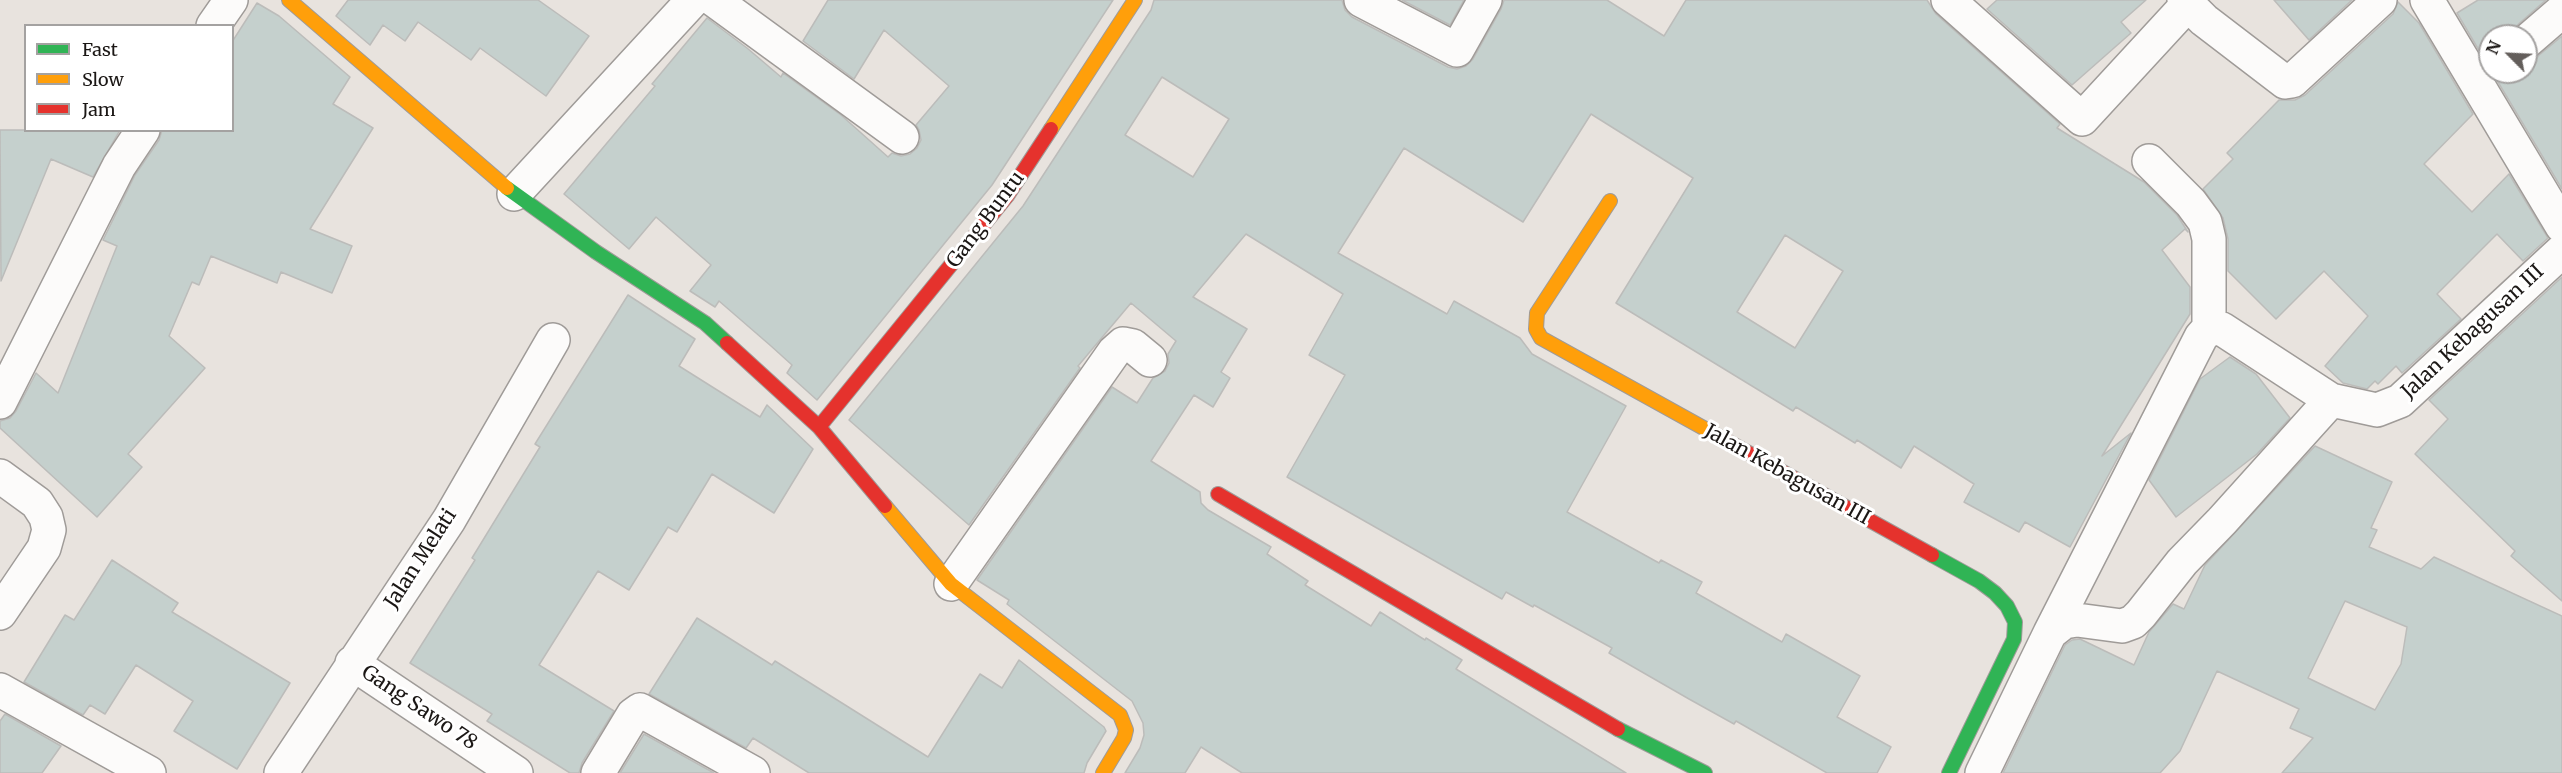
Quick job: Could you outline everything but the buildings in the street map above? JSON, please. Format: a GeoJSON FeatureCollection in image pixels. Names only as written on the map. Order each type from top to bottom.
{"type":"FeatureCollection","features":[{"type":"Feature","properties":{"kind":"street"},"geometry":{"type":"LineString","coordinates":[[214,24],[231,0]]}},
{"type":"Feature","properties":{"kind":"street"},"geometry":{"type":"LineString","coordinates":[[289,0],[514,194],[596,252],[705,323],[819,427],[951,584],[1120,715],[1126,730],[1124,738],[1103,773]]}},
{"type":"Feature","properties":{"kind":"street"},"geometry":{"type":"LineString","coordinates":[[514,194],[693,0]]}},
{"type":"Feature","properties":{"kind":"street"},"geometry":{"type":"LineString","coordinates":[[714,0],[902,137]]}},
{"type":"Feature","properties":{"kind":"street","name":"Gang Buntu"},"geometry":{"type":"LineString","coordinates":[[819,427],[1007,196],[1135,0]]}},
{"type":"Feature","properties":{"kind":"street"},"geometry":{"type":"LineString","coordinates":[[1361,0],[1457,51],[1485,0]]}},
{"type":"Feature","properties":{"kind":"street"},"geometry":{"type":"LineString","coordinates":[[1948,0],[2082,119],[2186,2],[2204,20],[2285,82],[2292,81],[2380,0]]}},
{"type":"Feature","properties":{"kind":"street"},"geometry":{"type":"LineString","coordinates":[[2427,0],[2478,69]]}},
{"type":"Feature","properties":{"kind":"street"},"geometry":{"type":"LineString","coordinates":[[2538,32],[2562,11]]}},
{"type":"Feature","properties":{"kind":"street"},"geometry":{"type":"LineString","coordinates":[[2488,84],[2562,226]]}},
{"type":"Feature","properties":{"kind":"street"},"geometry":{"type":"LineString","coordinates":[[0,402],[119,166],[142,132]]}},
{"type":"Feature","properties":{"kind":"street"},"geometry":{"type":"LineString","coordinates":[[1983,772],[2050,633],[2200,337],[2209,328],[2209,239],[2205,222],[2191,203],[2149,161]]}},
{"type":"Feature","properties":{"kind":"street","name":"Jalan Kebagusan III"},"geometry":{"type":"LineString","coordinates":[[1610,201],[1537,313],[1536,329],[1541,338],[1979,581],[2007,606],[2015,622],[2014,639],[1949,773]]}},
{"type":"Feature","properties":{"kind":"street","name":"Jalan Kebagusan III"},"geometry":{"type":"LineString","coordinates":[[2209,328],[2222,329],[2331,400],[2377,410],[2400,401],[2562,250]]}},
{"type":"Feature","properties":{"kind":"street","name":"Jalan Melati"},"geometry":{"type":"LineString","coordinates":[[281,773],[449,520],[553,340]]}},
{"type":"Feature","properties":{"kind":"street"},"geometry":{"type":"LineString","coordinates":[[951,584],[1114,352],[1123,344],[1133,346],[1150,360]]}},
{"type":"Feature","properties":{"kind":"street"},"geometry":{"type":"LineString","coordinates":[[2050,633],[2064,622],[2077,620],[2122,626],[2133,622],[2182,562],[2331,400]]}},
{"type":"Feature","properties":{"kind":"street"},"geometry":{"type":"LineString","coordinates":[[0,476],[37,503],[46,517],[49,530],[44,548],[0,612]]}},
{"type":"Feature","properties":{"kind":"street"},"geometry":{"type":"LineString","coordinates":[[1218,494],[1599,719],[1706,773]]}},
{"type":"Feature","properties":{"kind":"street","name":"Gang Sawo 78"},"geometry":{"type":"LineString","coordinates":[[352,663],[516,773]]}},
{"type":"Feature","properties":{"kind":"street"},"geometry":{"type":"LineString","coordinates":[[0,690],[149,773]]}},
{"type":"Feature","properties":{"kind":"street"},"geometry":{"type":"LineString","coordinates":[[598,773],[633,715],[640,710],[753,773]]}},
{"type":"Feature","properties":{"kind":"traffic: fast"},"geometry":{"type":"LineString","coordinates":[[507,188],[596,252],[705,323],[727,343]]}},
{"type":"Feature","properties":{"kind":"traffic: fast"},"geometry":{"type":"LineString","coordinates":[[1932,555],[1979,581],[1995,593],[2007,606],[2015,622],[2014,639],[1949,773]]}},
{"type":"Feature","properties":{"kind":"traffic: fast"},"geometry":{"type":"LineString","coordinates":[[1618,729],[1705,773]]}},
{"type":"Feature","properties":{"kind":"traffic: slow"},"geometry":{"type":"LineString","coordinates":[[289,0],[507,188]]}},
{"type":"Feature","properties":{"kind":"traffic: slow"},"geometry":{"type":"LineString","coordinates":[[1051,129],[1135,0]]}},
{"type":"Feature","properties":{"kind":"traffic: slow"},"geometry":{"type":"LineString","coordinates":[[1610,201],[1537,313],[1536,329],[1541,338],[1727,441]]}},
{"type":"Feature","properties":{"kind":"traffic: slow"},"geometry":{"type":"LineString","coordinates":[[885,506],[951,584],[1120,715],[1126,730],[1124,738],[1103,773]]}},
{"type":"Feature","properties":{"kind":"traffic: jam"},"geometry":{"type":"LineString","coordinates":[[819,427],[1007,196],[1051,129]]}},
{"type":"Feature","properties":{"kind":"traffic: jam"},"geometry":{"type":"LineString","coordinates":[[727,343],[819,427],[885,506]]}},
{"type":"Feature","properties":{"kind":"traffic: jam"},"geometry":{"type":"LineString","coordinates":[[1727,441],[1932,555]]}},
{"type":"Feature","properties":{"kind":"traffic: jam"},"geometry":{"type":"LineString","coordinates":[[1218,494],[1618,729]]}}]}
